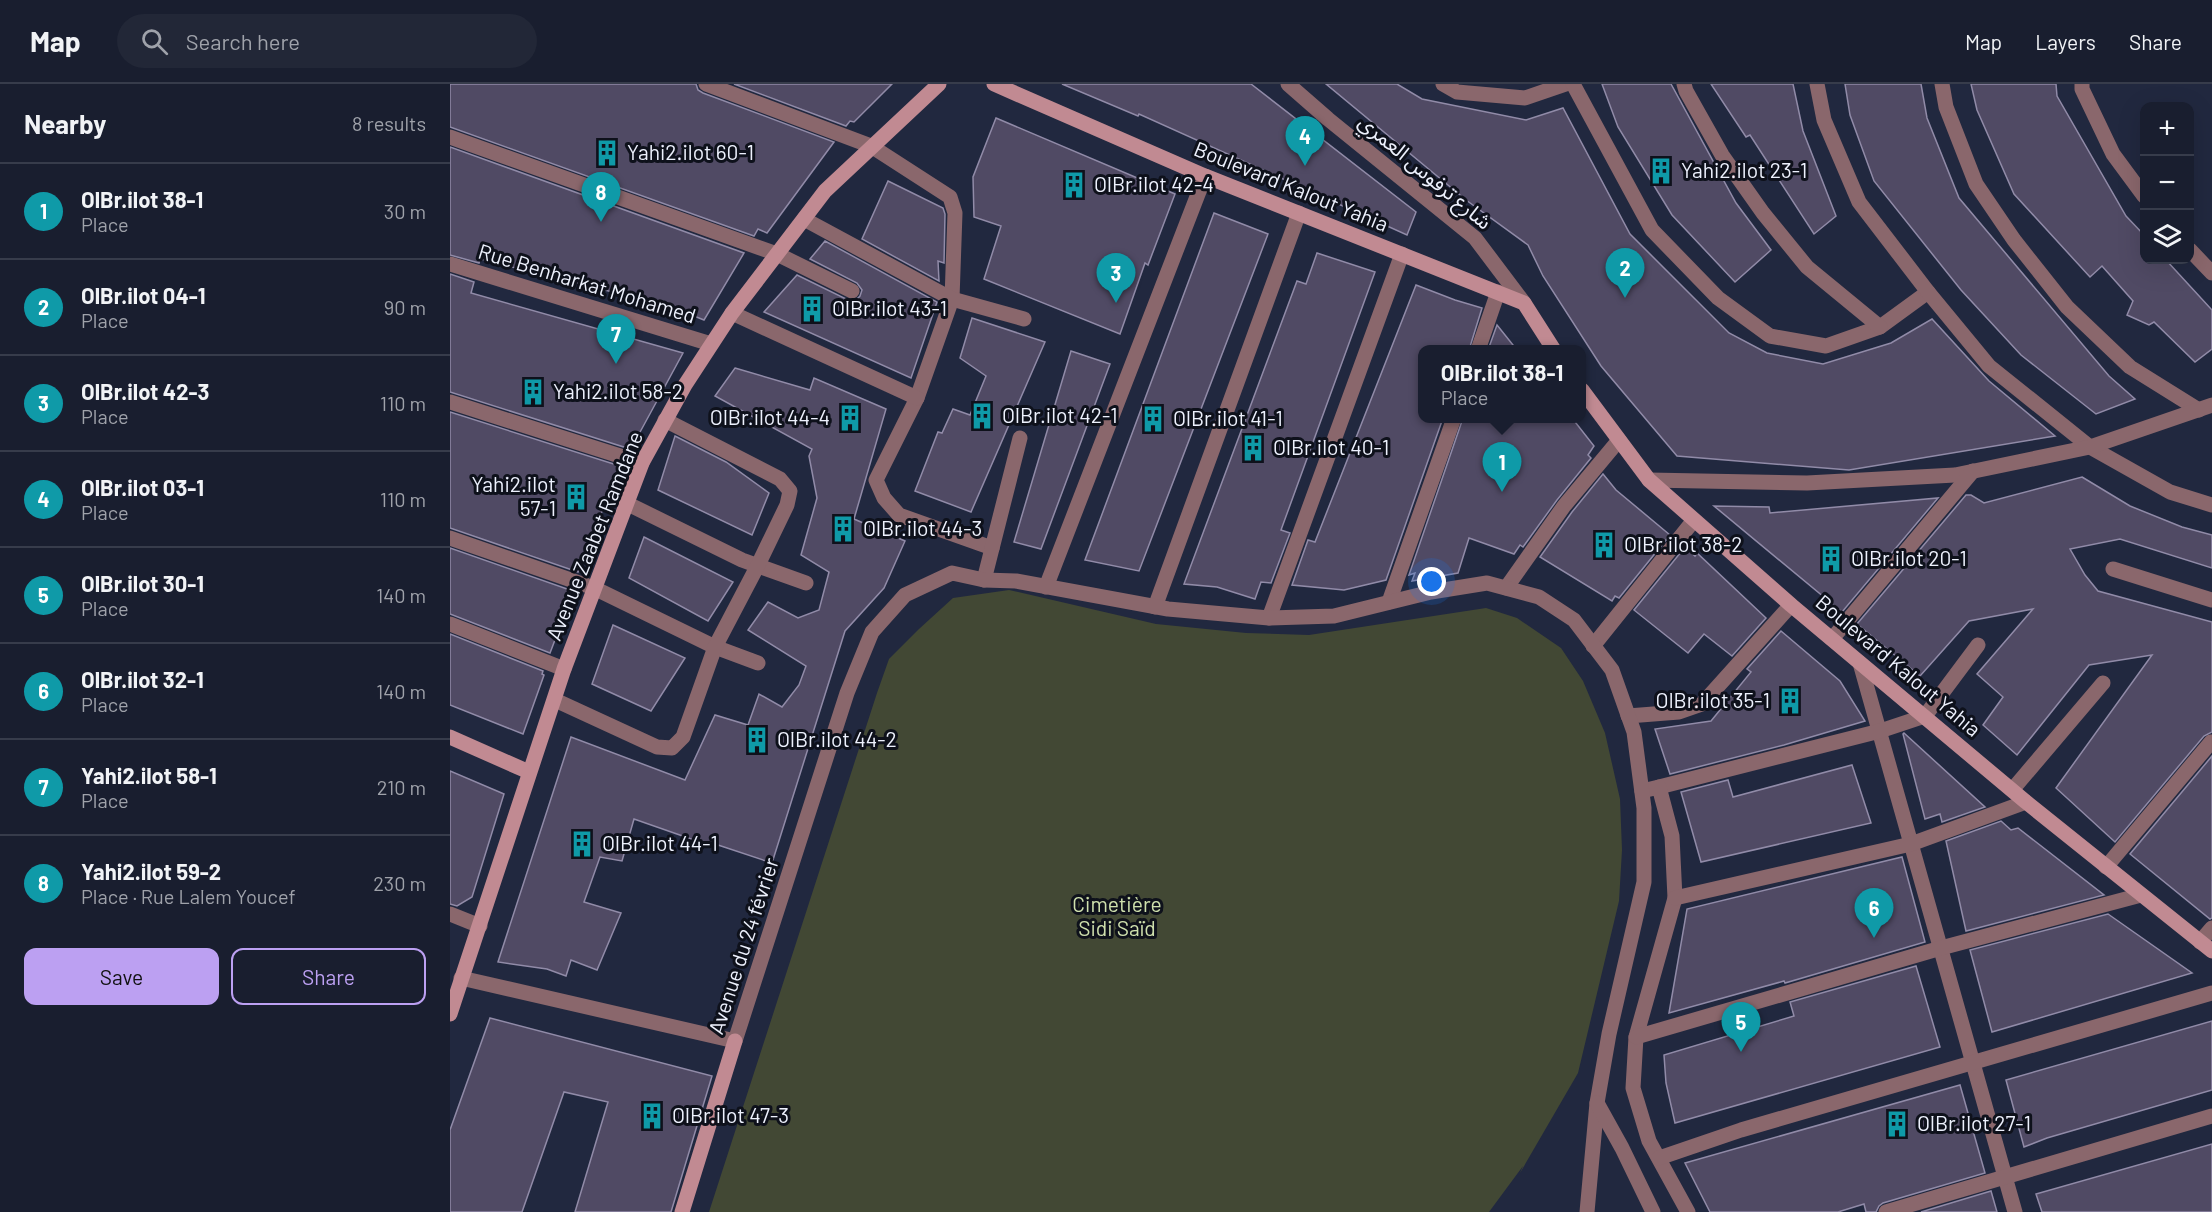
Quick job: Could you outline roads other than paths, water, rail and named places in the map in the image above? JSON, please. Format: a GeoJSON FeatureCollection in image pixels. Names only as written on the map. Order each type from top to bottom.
{"type":"FeatureCollection","features":[{"type":"Feature","properties":{"kind":"street"},"geometry":{"type":"LineString","coordinates":[[706,84],[872,146],[950,197],[955,213],[952,300],[917,398],[876,480],[884,498],[899,515],[992,548]]}},
{"type":"Feature","properties":{"kind":"street","name":"Avenue Zaabet Ramdane"},"geometry":{"type":"LineString","coordinates":[[450,1014],[564,669],[642,463],[711,344],[825,191],[939,84]]}},
{"type":"Feature","properties":{"kind":"street","name":"Boulevard Kalout Yahia"},"geometry":{"type":"LineString","coordinates":[[994,84],[1205,176],[1524,303]]}},
{"type":"Feature","properties":{"kind":"street","name":"شارع ترفوس العمري"},"geometry":{"type":"LineString","coordinates":[[1288,84],[1475,238],[1524,303]]}},
{"type":"Feature","properties":{"kind":"street"},"geometry":{"type":"LineString","coordinates":[[1443,84],[1457,92],[1525,98],[1566,84]]}},
{"type":"Feature","properties":{"kind":"street"},"geometry":{"type":"LineString","coordinates":[[1573,84],[1652,230],[1718,298],[1770,336],[1826,346],[1880,327],[1928,292]]}},
{"type":"Feature","properties":{"kind":"street"},"geometry":{"type":"LineString","coordinates":[[1684,84],[1722,155],[1763,213],[1807,267],[1880,327]]}},
{"type":"Feature","properties":{"kind":"street"},"geometry":{"type":"LineString","coordinates":[[1817,84],[1824,120],[1859,202],[1928,292],[1989,366],[2090,447],[2170,492],[2212,505]]}},
{"type":"Feature","properties":{"kind":"street"},"geometry":{"type":"LineString","coordinates":[[1942,84],[1946,106],[1976,184],[2014,240],[2067,307],[2130,367],[2206,408]]}},
{"type":"Feature","properties":{"kind":"street"},"geometry":{"type":"LineString","coordinates":[[2082,84],[2082,89],[2113,154],[2140,189]]}},
{"type":"Feature","properties":{"kind":"street"},"geometry":{"type":"LineString","coordinates":[[450,137],[777,254],[852,291]]}},
{"type":"Feature","properties":{"kind":"street"},"geometry":{"type":"LineString","coordinates":[[1046,587],[1205,176]]}},
{"type":"Feature","properties":{"kind":"street"},"geometry":{"type":"LineString","coordinates":[[1155,607],[1299,213]]}},
{"type":"Feature","properties":{"kind":"street"},"geometry":{"type":"LineString","coordinates":[[804,219],[952,300],[1024,319]]}},
{"type":"Feature","properties":{"kind":"street"},"geometry":{"type":"LineString","coordinates":[[1269,618],[1402,254]]}},
{"type":"Feature","properties":{"kind":"street"},"geometry":{"type":"LineString","coordinates":[[2194,254],[2212,273]]}},
{"type":"Feature","properties":{"kind":"street","name":"Rue Benharkat Mohamed"},"geometry":{"type":"LineString","coordinates":[[450,264],[711,344]]}},
{"type":"Feature","properties":{"kind":"street"},"geometry":{"type":"LineString","coordinates":[[1480,345],[1498,292]]}},
{"type":"Feature","properties":{"kind":"street"},"geometry":{"type":"LineString","coordinates":[[1524,303],[1551,345]]}},
{"type":"Feature","properties":{"kind":"street"},"geometry":{"type":"LineString","coordinates":[[732,313],[917,398]]}},
{"type":"Feature","properties":{"kind":"street","name":"Boulevard Kalout Yahia"},"geometry":{"type":"LineString","coordinates":[[1586,397],[1649,480],[1694,520],[1791,605],[2026,802],[2206,947]]}},
{"type":"Feature","properties":{"kind":"street"},"geometry":{"type":"LineString","coordinates":[[450,402],[642,463]]}},
{"type":"Feature","properties":{"kind":"street"},"geometry":{"type":"LineString","coordinates":[[1649,480],[1807,483],[1954,475],[2090,447],[2206,408]]}},
{"type":"Feature","properties":{"kind":"street"},"geometry":{"type":"LineString","coordinates":[[555,700],[657,747],[672,748],[683,737],[715,647],[787,505],[790,491],[780,479],[665,420]]}},
{"type":"Feature","properties":{"kind":"street"},"geometry":{"type":"LineString","coordinates":[[1389,602],[1452,423]]}},
{"type":"Feature","properties":{"kind":"street"},"geometry":{"type":"LineString","coordinates":[[984,580],[1020,438]]}},
{"type":"Feature","properties":{"kind":"street"},"geometry":{"type":"LineString","coordinates":[[1506,588],[1564,506],[1619,440]]}},
{"type":"Feature","properties":{"kind":"street"},"geometry":{"type":"LineString","coordinates":[[1832,639],[1973,471]]}},
{"type":"Feature","properties":{"kind":"street"},"geometry":{"type":"LineString","coordinates":[[626,503],[742,560],[807,583]]}},
{"type":"Feature","properties":{"kind":"street"},"geometry":{"type":"LineString","coordinates":[[1593,646],[1694,520]]}},
{"type":"Feature","properties":{"kind":"street"},"geometry":{"type":"LineString","coordinates":[[450,538],[594,588],[715,647],[758,663]]}},
{"type":"Feature","properties":{"kind":"street"},"geometry":{"type":"LineString","coordinates":[[2113,569],[2212,600]]}},
{"type":"Feature","properties":{"kind":"street","name":"Avenue du 24 février"},"geometry":{"type":"LineString","coordinates":[[682,1212],[847,693],[873,632],[905,595],[952,573],[984,580],[1016,581],[1155,607],[1269,618],[1334,616],[1431,592],[1487,583],[1539,597],[1574,620],[1612,670],[1634,732],[1642,791],[1644,882],[1609,1034],[1597,1103],[1587,1212]]}},
{"type":"Feature","properties":{"kind":"street"},"geometry":{"type":"LineString","coordinates":[[1628,716],[1679,712],[1702,704],[1791,605]]}},
{"type":"Feature","properties":{"kind":"street"},"geometry":{"type":"LineString","coordinates":[[450,624],[564,669]]}},
{"type":"Feature","properties":{"kind":"street"},"geometry":{"type":"LineString","coordinates":[[1642,791],[1880,731],[1925,716],[1978,645]]}},
{"type":"Feature","properties":{"kind":"street"},"geometry":{"type":"LineString","coordinates":[[1860,663],[2015,1212]]}},
{"type":"Feature","properties":{"kind":"street"},"geometry":{"type":"LineString","coordinates":[[2013,789],[2103,683]]}},
{"type":"Feature","properties":{"kind":"street"},"geometry":{"type":"LineString","coordinates":[[450,737],[529,772]]}},
{"type":"Feature","properties":{"kind":"street"},"geometry":{"type":"LineString","coordinates":[[2106,867],[2211,742]]}},
{"type":"Feature","properties":{"kind":"street"},"geometry":{"type":"LineString","coordinates":[[1659,787],[1672,836],[1676,898],[1636,1037],[1633,1088],[1649,1141],[1688,1212]]}},
{"type":"Feature","properties":{"kind":"street"},"geometry":{"type":"LineString","coordinates":[[1676,898],[1911,844],[2026,802]]}},
{"type":"Feature","properties":{"kind":"street"},"geometry":{"type":"LineString","coordinates":[[1636,1037],[1941,948],[2141,895]]}},
{"type":"Feature","properties":{"kind":"street"},"geometry":{"type":"LineString","coordinates":[[450,914],[480,926]]}},
{"type":"Feature","properties":{"kind":"street"},"geometry":{"type":"LineString","coordinates":[[2206,947],[2212,928]]}},
{"type":"Feature","properties":{"kind":"street"},"geometry":{"type":"LineString","coordinates":[[461,978],[735,1041]]}},
{"type":"Feature","properties":{"kind":"street"},"geometry":{"type":"LineString","coordinates":[[1659,1158],[1742,1130],[2212,993]]}},
{"type":"Feature","properties":{"kind":"street"},"geometry":{"type":"LineString","coordinates":[[1597,1103],[1653,1212]]}},
{"type":"Feature","properties":{"kind":"street"},"geometry":{"type":"LineString","coordinates":[[1886,1212],[2212,1116]]}},
{"type":"Feature","properties":{"kind":"place","name":"Yahi2.ilot 60-1"},"geometry":{"type":"Point","coordinates":[607,153]}},
{"type":"Feature","properties":{"kind":"place","name":"OlBr.ilot 03-1"},"geometry":{"type":"Point","coordinates":[1305,166]}},
{"type":"Feature","properties":{"kind":"place","name":"Yahi2.ilot 23-1"},"geometry":{"type":"Point","coordinates":[1661,171]}},
{"type":"Feature","properties":{"kind":"place","name":"OlBr.ilot 42-4"},"geometry":{"type":"Point","coordinates":[1074,185]}},
{"type":"Feature","properties":{"kind":"place","name":"Yahi2.ilot 59-2"},"geometry":{"type":"Point","coordinates":[601,222]}},
{"type":"Feature","properties":{"kind":"place","name":"OlBr.ilot 04-1"},"geometry":{"type":"Point","coordinates":[1625,298]}},
{"type":"Feature","properties":{"kind":"place","name":"OlBr.ilot 42-3"},"geometry":{"type":"Point","coordinates":[1116,303]}},
{"type":"Feature","properties":{"kind":"place","name":"OlBr.ilot 43-1"},"geometry":{"type":"Point","coordinates":[812,309]}},
{"type":"Feature","properties":{"kind":"place","name":"Yahi2.ilot 58-1"},"geometry":{"type":"Point","coordinates":[616,364]}},
{"type":"Feature","properties":{"kind":"place","name":"Yahi2.ilot 58-2"},"geometry":{"type":"Point","coordinates":[533,392]}},
{"type":"Feature","properties":{"kind":"place","name":"OlBr.ilot 42-1"},"geometry":{"type":"Point","coordinates":[982,416]}},
{"type":"Feature","properties":{"kind":"place","name":"OlBr.ilot 44-4"},"geometry":{"type":"Point","coordinates":[850,418]}},
{"type":"Feature","properties":{"kind":"place","name":"OlBr.ilot 41-1"},"geometry":{"type":"Point","coordinates":[1153,419]}},
{"type":"Feature","properties":{"kind":"place","name":"OlBr.ilot 40-1"},"geometry":{"type":"Point","coordinates":[1253,448]}},
{"type":"Feature","properties":{"kind":"place","name":"OlBr.ilot 38-1"},"geometry":{"type":"Point","coordinates":[1502,492]}},
{"type":"Feature","properties":{"kind":"place","name":"Yahi2.ilot 57-1"},"geometry":{"type":"Point","coordinates":[576,497]}},
{"type":"Feature","properties":{"kind":"place","name":"OlBr.ilot 44-3"},"geometry":{"type":"Point","coordinates":[843,529]}},
{"type":"Feature","properties":{"kind":"place","name":"OlBr.ilot 38-2"},"geometry":{"type":"Point","coordinates":[1604,545]}},
{"type":"Feature","properties":{"kind":"place","name":"OlBr.ilot 20-1"},"geometry":{"type":"Point","coordinates":[1831,559]}},
{"type":"Feature","properties":{"kind":"place","name":"OlBr.ilot 35-1"},"geometry":{"type":"Point","coordinates":[1790,701]}},
{"type":"Feature","properties":{"kind":"place","name":"OlBr.ilot 44-2"},"geometry":{"type":"Point","coordinates":[757,740]}},
{"type":"Feature","properties":{"kind":"place","name":"OlBr.ilot 44-1"},"geometry":{"type":"Point","coordinates":[582,844]}},
{"type":"Feature","properties":{"kind":"place","name":"OlBr.ilot 32-1"},"geometry":{"type":"Point","coordinates":[1874,938]}},
{"type":"Feature","properties":{"kind":"place","name":"OlBr.ilot 30-1"},"geometry":{"type":"Point","coordinates":[1741,1052]}},
{"type":"Feature","properties":{"kind":"place","name":"OlBr.ilot 47-3"},"geometry":{"type":"Point","coordinates":[652,1116]}},
{"type":"Feature","properties":{"kind":"place","name":"OlBr.ilot 27-1"},"geometry":{"type":"Point","coordinates":[1897,1124]}},
{"type":"Feature","properties":{"kind":"park label","name":"Cimetière Sidi Saïd"},"geometry":{"type":"Point","coordinates":[1117,917]}}]}
